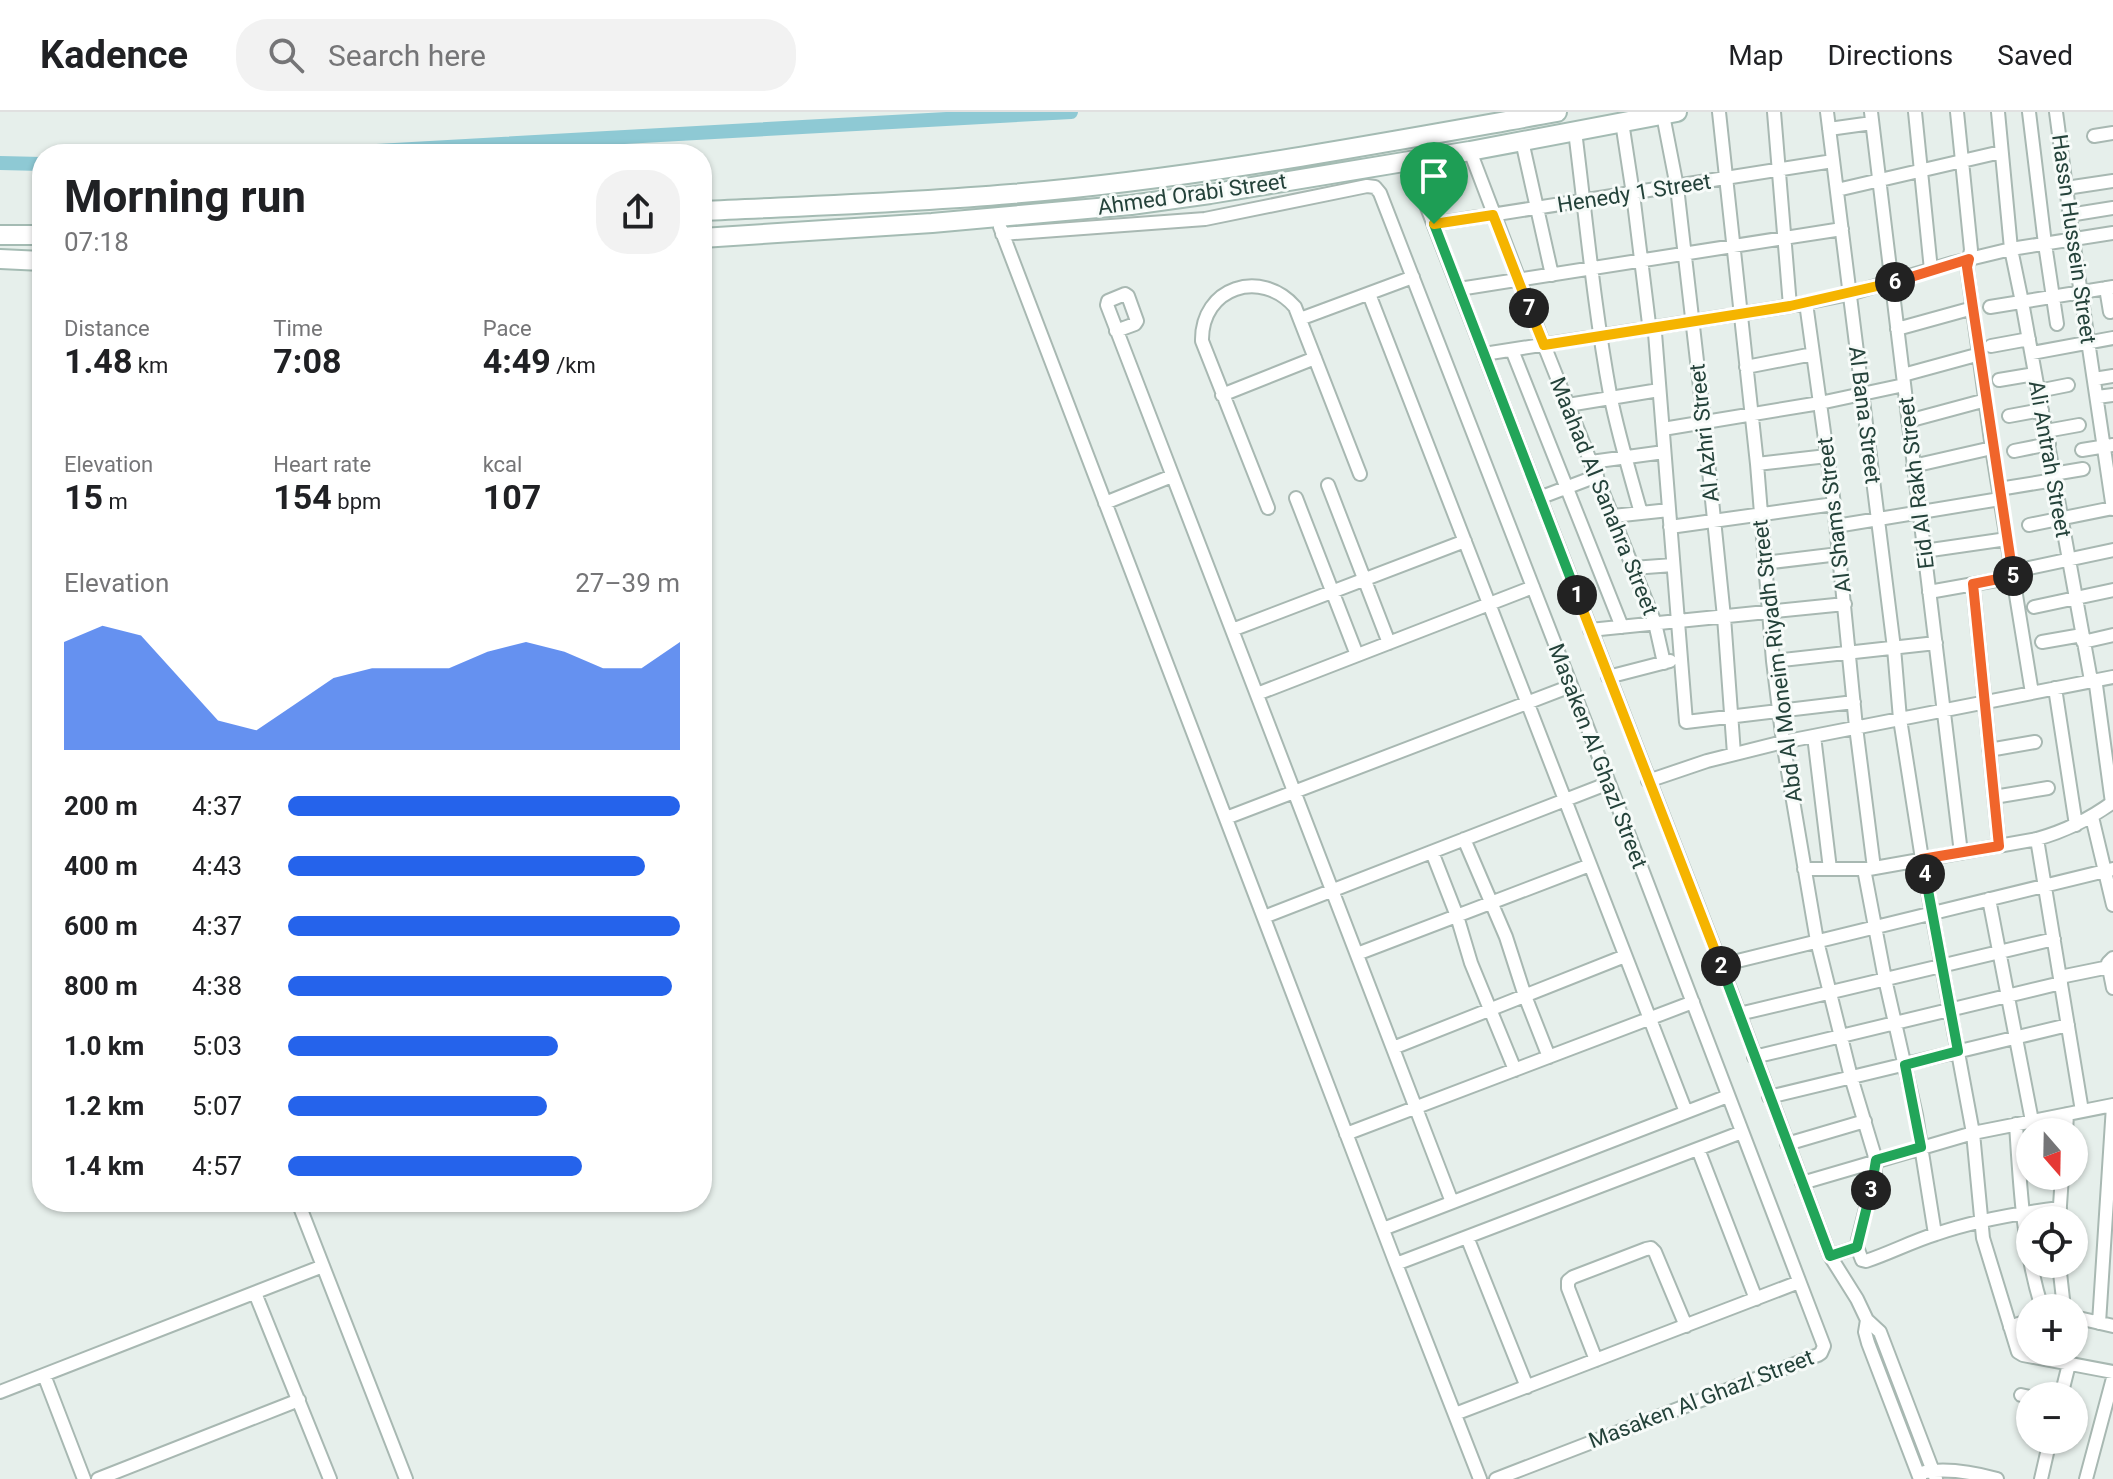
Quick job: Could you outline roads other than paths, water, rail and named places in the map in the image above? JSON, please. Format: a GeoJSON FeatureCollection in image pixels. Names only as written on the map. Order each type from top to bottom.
{"type":"FeatureCollection","features":[{"type":"Feature","properties":{"kind":"main road","name":"Ahmed Orabi Street"},"geometry":{"type":"LineString","coordinates":[[712,210],[1012,194],[1127,181],[1232,167],[1557,112]]}},
{"type":"Feature","properties":{"kind":"main road","name":"Ahmed Orabi Street"},"geometry":{"type":"LineString","coordinates":[[712,237],[932,223],[1000,225],[1226,192],[1670,113]]}},
{"type":"Feature","properties":{"kind":"main road"},"geometry":{"type":"LineString","coordinates":[[0,235],[32,235]]}},
{"type":"Feature","properties":{"kind":"main road"},"geometry":{"type":"LineString","coordinates":[[0,259],[32,261]]}},
{"type":"Feature","properties":{"kind":"street","name":"Abd Al Moneim Riyadh Street"},"geometry":{"type":"LineString","coordinates":[[1719,112],[1757,464],[1778,711],[1817,941],[1851,1077],[1876,1160],[1857,1247]]}},
{"type":"Feature","properties":{"kind":"street"},"geometry":{"type":"LineString","coordinates":[[1774,112],[1790,306]]}},
{"type":"Feature","properties":{"kind":"street","name":"Al Bana Street"},"geometry":{"type":"LineString","coordinates":[[1827,112],[1894,648],[1900,719],[1922,859],[1973,1133],[1986,1252],[2016,1347]]}},
{"type":"Feature","properties":{"kind":"street"},"geometry":{"type":"LineString","coordinates":[[1915,112],[1931,270]]}},
{"type":"Feature","properties":{"kind":"street"},"geometry":{"type":"LineString","coordinates":[[1957,112],[1971,250],[1967,267],[1973,308],[1985,350],[1986,400],[1992,448],[2032,693]]}},
{"type":"Feature","properties":{"kind":"street","name":"Ali Antrah Street"},"geometry":{"type":"LineString","coordinates":[[1998,112],[2011,249],[2090,675],[2096,685],[2109,749],[2112,802]]}},
{"type":"Feature","properties":{"kind":"street"},"geometry":{"type":"LineString","coordinates":[[2029,112],[2057,324]]}},
{"type":"Feature","properties":{"kind":"street","name":"Hassn Hussein Street"},"geometry":{"type":"LineString","coordinates":[[2056,112],[2094,379],[2108,445],[2113,509]]}},
{"type":"Feature","properties":{"kind":"street","name":"Al Azhri Street"},"geometry":{"type":"LineString","coordinates":[[1670,113],[1724,617],[1734,754]]}},
{"type":"Feature","properties":{"kind":"street"},"geometry":{"type":"LineString","coordinates":[[1829,129],[1872,117]]}},
{"type":"Feature","properties":{"kind":"street","name":"Eid Al Rakh Street"},"geometry":{"type":"LineString","coordinates":[[1872,117],[1961,853]]}},
{"type":"Feature","properties":{"kind":"street"},"geometry":{"type":"LineString","coordinates":[[1622,122],[1649,324],[1655,333],[1687,722],[1854,702]]}},
{"type":"Feature","properties":{"kind":"street"},"geometry":{"type":"LineString","coordinates":[[1575,131],[1600,337],[1625,458],[1641,513]]}},
{"type":"Feature","properties":{"kind":"street"},"geometry":{"type":"LineString","coordinates":[[2094,136],[2113,133]]}},
{"type":"Feature","properties":{"kind":"street"},"geometry":{"type":"LineString","coordinates":[[1522,141],[1552,275]]}},
{"type":"Feature","properties":{"kind":"street","name":"Maahad Al Sanahra Street"},"geometry":{"type":"LineString","coordinates":[[1470,151],[1655,623],[1664,663]]}},
{"type":"Feature","properties":{"kind":"street"},"geometry":{"type":"LineString","coordinates":[[1837,190],[2001,152]]}},
{"type":"Feature","properties":{"kind":"street"},"geometry":{"type":"LineString","coordinates":[[1409,161],[1721,965],[1830,1256],[1867,1320],[1877,1327],[1883,1338],[1934,1475]]}},
{"type":"Feature","properties":{"kind":"street","name":"Henedy 1 Street"},"geometry":{"type":"LineString","coordinates":[[1434,224],[1833,161]]}},
{"type":"Feature","properties":{"kind":"street"},"geometry":{"type":"LineString","coordinates":[[2066,188],[2113,181]]}},
{"type":"Feature","properties":{"kind":"street","name":"Masaken Al Ghazl Street"},"geometry":{"type":"LineString","coordinates":[[1000,225],[1205,219],[1371,186],[1380,193],[1824,1346],[1821,1353],[1496,1479]]}},
{"type":"Feature","properties":{"kind":"street"},"geometry":{"type":"LineString","coordinates":[[2069,215],[2113,208]]}},
{"type":"Feature","properties":{"kind":"street"},"geometry":{"type":"LineString","coordinates":[[1000,225],[1480,1479]]}},
{"type":"Feature","properties":{"kind":"street"},"geometry":{"type":"LineString","coordinates":[[1459,289],[1842,229]]}},
{"type":"Feature","properties":{"kind":"street"},"geometry":{"type":"LineString","coordinates":[[1484,354],[1806,303],[2011,249],[2113,233]]}},
{"type":"Feature","properties":{"kind":"street"},"geometry":{"type":"LineString","coordinates":[[1300,319],[1413,277]]}},
{"type":"Feature","properties":{"kind":"street"},"geometry":{"type":"LineString","coordinates":[[1268,508],[1202,341],[1202,328],[1213,304],[1235,290],[1261,286],[1275,290],[1295,307],[1360,474]]}},
{"type":"Feature","properties":{"kind":"street"},"geometry":{"type":"LineString","coordinates":[[1990,307],[2109,287],[2110,312]]}},
{"type":"Feature","properties":{"kind":"street"},"geometry":{"type":"LineString","coordinates":[[1369,294],[1686,1112]]}},
{"type":"Feature","properties":{"kind":"street","name":"Al Shams Street"},"geometry":{"type":"LineString","coordinates":[[1806,303],[1834,504],[1875,927],[1905,1065],[1935,1234]]}},
{"type":"Feature","properties":{"kind":"street"},"geometry":{"type":"LineString","coordinates":[[1897,329],[1973,308]]}},
{"type":"Feature","properties":{"kind":"street"},"geometry":{"type":"LineString","coordinates":[[1116,331],[1452,1202]]}},
{"type":"Feature","properties":{"kind":"street"},"geometry":{"type":"LineString","coordinates":[[2032,353],[2113,338]]}},
{"type":"Feature","properties":{"kind":"street"},"geometry":{"type":"LineString","coordinates":[[1663,429],[1862,394],[1985,350],[2029,339]]}},
{"type":"Feature","properties":{"kind":"street"},"geometry":{"type":"LineString","coordinates":[[1512,350],[1622,627]]}},
{"type":"Feature","properties":{"kind":"street"},"geometry":{"type":"LineString","coordinates":[[1746,367],[1813,354]]}},
{"type":"Feature","properties":{"kind":"street"},"geometry":{"type":"LineString","coordinates":[[1222,395],[1315,358]]}},
{"type":"Feature","properties":{"kind":"street"},"geometry":{"type":"LineString","coordinates":[[1999,380],[2035,374]]}},
{"type":"Feature","properties":{"kind":"street"},"geometry":{"type":"LineString","coordinates":[[2094,379],[2113,376]]}},
{"type":"Feature","properties":{"kind":"street"},"geometry":{"type":"LineString","coordinates":[[2038,391],[2068,385]]}},
{"type":"Feature","properties":{"kind":"street"},"geometry":{"type":"LineString","coordinates":[[1568,405],[1659,390]]}},
{"type":"Feature","properties":{"kind":"street"},"geometry":{"type":"LineString","coordinates":[[2097,397],[2113,395]]}},
{"type":"Feature","properties":{"kind":"street"},"geometry":{"type":"LineString","coordinates":[[1908,421],[1986,400]]}},
{"type":"Feature","properties":{"kind":"street"},"geometry":{"type":"LineString","coordinates":[[2009,416],[2042,410]]}},
{"type":"Feature","properties":{"kind":"street"},"geometry":{"type":"LineString","coordinates":[[2014,451],[2079,425]]}},
{"type":"Feature","properties":{"kind":"street"},"geometry":{"type":"LineString","coordinates":[[2082,450],[2108,445]]}},
{"type":"Feature","properties":{"kind":"street"},"geometry":{"type":"LineString","coordinates":[[1913,466],[1992,448]]}},
{"type":"Feature","properties":{"kind":"street"},"geometry":{"type":"LineString","coordinates":[[1591,462],[1664,452]]}},
{"type":"Feature","properties":{"kind":"street"},"geometry":{"type":"LineString","coordinates":[[1757,464],[1827,456]]}},
{"type":"Feature","properties":{"kind":"street"},"geometry":{"type":"LineString","coordinates":[[1836,526],[2000,494],[2083,469]]}},
{"type":"Feature","properties":{"kind":"street"},"geometry":{"type":"LineString","coordinates":[[1105,503],[1172,476]]}},
{"type":"Feature","properties":{"kind":"street"},"geometry":{"type":"LineString","coordinates":[[1539,498],[1597,476]]}},
{"type":"Feature","properties":{"kind":"street"},"geometry":{"type":"LineString","coordinates":[[1328,485],[1389,643]]}},
{"type":"Feature","properties":{"kind":"street"},"geometry":{"type":"LineString","coordinates":[[1296,498],[1357,655]]}},
{"type":"Feature","properties":{"kind":"street"},"geometry":{"type":"LineString","coordinates":[[1670,527],[1834,504]]}},
{"type":"Feature","properties":{"kind":"street"},"geometry":{"type":"LineString","coordinates":[[2029,525],[2113,509]]}},
{"type":"Feature","properties":{"kind":"street"},"geometry":{"type":"LineString","coordinates":[[1613,516],[1669,510]]}},
{"type":"Feature","properties":{"kind":"street"},"geometry":{"type":"LineString","coordinates":[[1924,551],[2007,539]]}},
{"type":"Feature","properties":{"kind":"street"},"geometry":{"type":"LineString","coordinates":[[1232,630],[1465,541]]}},
{"type":"Feature","properties":{"kind":"street"},"geometry":{"type":"LineString","coordinates":[[2029,568],[2113,550]]}},
{"type":"Feature","properties":{"kind":"street"},"geometry":{"type":"LineString","coordinates":[[1764,563],[1839,554]]}},
{"type":"Feature","properties":{"kind":"street"},"geometry":{"type":"LineString","coordinates":[[1633,568],[1673,565]]}},
{"type":"Feature","properties":{"kind":"street"},"geometry":{"type":"LineString","coordinates":[[1929,592],[2013,577]]}},
{"type":"Feature","properties":{"kind":"street"},"geometry":{"type":"LineString","coordinates":[[1973,584],[1999,846]]}},
{"type":"Feature","properties":{"kind":"street"},"geometry":{"type":"LineString","coordinates":[[1257,694],[1533,587]]}},
{"type":"Feature","properties":{"kind":"street"},"geometry":{"type":"LineString","coordinates":[[2034,607],[2113,590]]}},
{"type":"Feature","properties":{"kind":"street"},"geometry":{"type":"LineString","coordinates":[[1590,630],[1845,604]]}},
{"type":"Feature","properties":{"kind":"street"},"geometry":{"type":"LineString","coordinates":[[2042,642],[2113,635]]}},
{"type":"Feature","properties":{"kind":"street"},"geometry":{"type":"LineString","coordinates":[[1773,661],[1936,643]]}},
{"type":"Feature","properties":{"kind":"street"},"geometry":{"type":"LineString","coordinates":[[1608,677],[1681,658]]}},
{"type":"Feature","properties":{"kind":"street"},"geometry":{"type":"LineString","coordinates":[[1648,781],[1783,742],[2113,677]]}},
{"type":"Feature","properties":{"kind":"street"},"geometry":{"type":"LineString","coordinates":[[1226,818],[1571,686]]}},
{"type":"Feature","properties":{"kind":"street"},"geometry":{"type":"LineString","coordinates":[[2055,688],[2076,825]]}},
{"type":"Feature","properties":{"kind":"street"},"geometry":{"type":"LineString","coordinates":[[1814,736],[1830,869]]}},
{"type":"Feature","properties":{"kind":"street"},"geometry":{"type":"LineString","coordinates":[[1989,750],[2035,742]]}},
{"type":"Feature","properties":{"kind":"street"},"geometry":{"type":"LineString","coordinates":[[1264,917],[1609,783]]}},
{"type":"Feature","properties":{"kind":"street"},"geometry":{"type":"LineString","coordinates":[[1994,797],[2048,788]]}},
{"type":"Feature","properties":{"kind":"street"},"geometry":{"type":"LineString","coordinates":[[1804,869],[1869,868],[2037,839],[2076,825],[2112,802]]}},
{"type":"Feature","properties":{"kind":"street"},"geometry":{"type":"LineString","coordinates":[[2092,817],[2109,870],[2113,905]]}},
{"type":"Feature","properties":{"kind":"street"},"geometry":{"type":"LineString","coordinates":[[1464,839],[1506,937],[1549,1057]]}},
{"type":"Feature","properties":{"kind":"street"},"geometry":{"type":"LineString","coordinates":[[2037,839],[2082,1111]]}},
{"type":"Feature","properties":{"kind":"street"},"geometry":{"type":"LineString","coordinates":[[1432,852],[1471,963],[1515,1070]]}},
{"type":"Feature","properties":{"kind":"street"},"geometry":{"type":"LineString","coordinates":[[1357,954],[1590,865]]}},
{"type":"Feature","properties":{"kind":"street"},"geometry":{"type":"LineString","coordinates":[[1721,965],[2109,870]]}},
{"type":"Feature","properties":{"kind":"street"},"geometry":{"type":"LineString","coordinates":[[1989,899],[2031,1118]]}},
{"type":"Feature","properties":{"kind":"street"},"geometry":{"type":"LineString","coordinates":[[1739,1014],[2054,939]]}},
{"type":"Feature","properties":{"kind":"street"},"geometry":{"type":"LineString","coordinates":[[1393,1048],[1625,956]]}},
{"type":"Feature","properties":{"kind":"street"},"geometry":{"type":"LineString","coordinates":[[1754,1057],[2007,995],[2111,963],[2113,988]]}},
{"type":"Feature","properties":{"kind":"street"},"geometry":{"type":"LineString","coordinates":[[1346,1134],[1693,1002]]}},
{"type":"Feature","properties":{"kind":"street"},"geometry":{"type":"LineString","coordinates":[[1769,1097],[2068,1025]]}},
{"type":"Feature","properties":{"kind":"street"},"geometry":{"type":"LineString","coordinates":[[1383,1229],[1728,1096]]}},
{"type":"Feature","properties":{"kind":"street"},"geometry":{"type":"LineString","coordinates":[[2047,1118],[2113,1106],[2109,1235],[2099,1323]]}},
{"type":"Feature","properties":{"kind":"street"},"geometry":{"type":"LineString","coordinates":[[2067,1114],[2067,1118]]}},
{"type":"Feature","properties":{"kind":"street"},"geometry":{"type":"LineString","coordinates":[[1787,1144],[1865,1121]]}},
{"type":"Feature","properties":{"kind":"street"},"geometry":{"type":"LineString","coordinates":[[1802,1183],[1921,1147],[2016,1124]]}},
{"type":"Feature","properties":{"kind":"street"},"geometry":{"type":"LineString","coordinates":[[1396,1264],[1742,1132]]}},
{"type":"Feature","properties":{"kind":"street"},"geometry":{"type":"LineString","coordinates":[[1698,1149],[1756,1299]]}},
{"type":"Feature","properties":{"kind":"street"},"geometry":{"type":"LineString","coordinates":[[302,1212],[406,1479]]}},
{"type":"Feature","properties":{"kind":"street"},"geometry":{"type":"LineString","coordinates":[[1830,1256],[1857,1247],[1862,1260],[1866,1261],[1935,1234],[2016,1214]]}},
{"type":"Feature","properties":{"kind":"street"},"geometry":{"type":"LineString","coordinates":[[1467,1237],[1527,1387]]}},
{"type":"Feature","properties":{"kind":"street"},"geometry":{"type":"LineString","coordinates":[[1596,1360],[1568,1281],[1646,1249],[1651,1248],[1655,1252],[1686,1326]]}},
{"type":"Feature","properties":{"kind":"street"},"geometry":{"type":"LineString","coordinates":[[0,1392],[323,1266]]}},
{"type":"Feature","properties":{"kind":"street"},"geometry":{"type":"LineString","coordinates":[[1455,1414],[1799,1282]]}},
{"type":"Feature","properties":{"kind":"street"},"geometry":{"type":"LineString","coordinates":[[255,1293],[330,1479]]}},
{"type":"Feature","properties":{"kind":"street"},"geometry":{"type":"LineString","coordinates":[[1867,1320],[1865,1332],[1868,1343],[1919,1476],[1984,1475],[1997,1479]]}},
{"type":"Feature","properties":{"kind":"street"},"geometry":{"type":"LineString","coordinates":[[2088,1320],[2113,1326]]}},
{"type":"Feature","properties":{"kind":"street"},"geometry":{"type":"LineString","coordinates":[[2010,1327],[2016,1325]]}},
{"type":"Feature","properties":{"kind":"street"},"geometry":{"type":"LineString","coordinates":[[2077,1366],[2113,1375],[2086,1479]]}},
{"type":"Feature","properties":{"kind":"street"},"geometry":{"type":"LineString","coordinates":[[44,1375],[84,1479]]}},
{"type":"Feature","properties":{"kind":"street"},"geometry":{"type":"LineString","coordinates":[[98,1479],[299,1400]]}},
{"type":"Feature","properties":{"kind":"street"},"geometry":{"type":"LineString","coordinates":[[2041,1479],[2047,1454]]}},
{"type":"Feature","properties":{"kind":"waterway"},"geometry":{"type":"LineString","coordinates":[[501,144],[1071,112]]}},
{"type":"Feature","properties":{"kind":"waterway"},"geometry":{"type":"LineString","coordinates":[[0,163],[32,164]]}}]}
